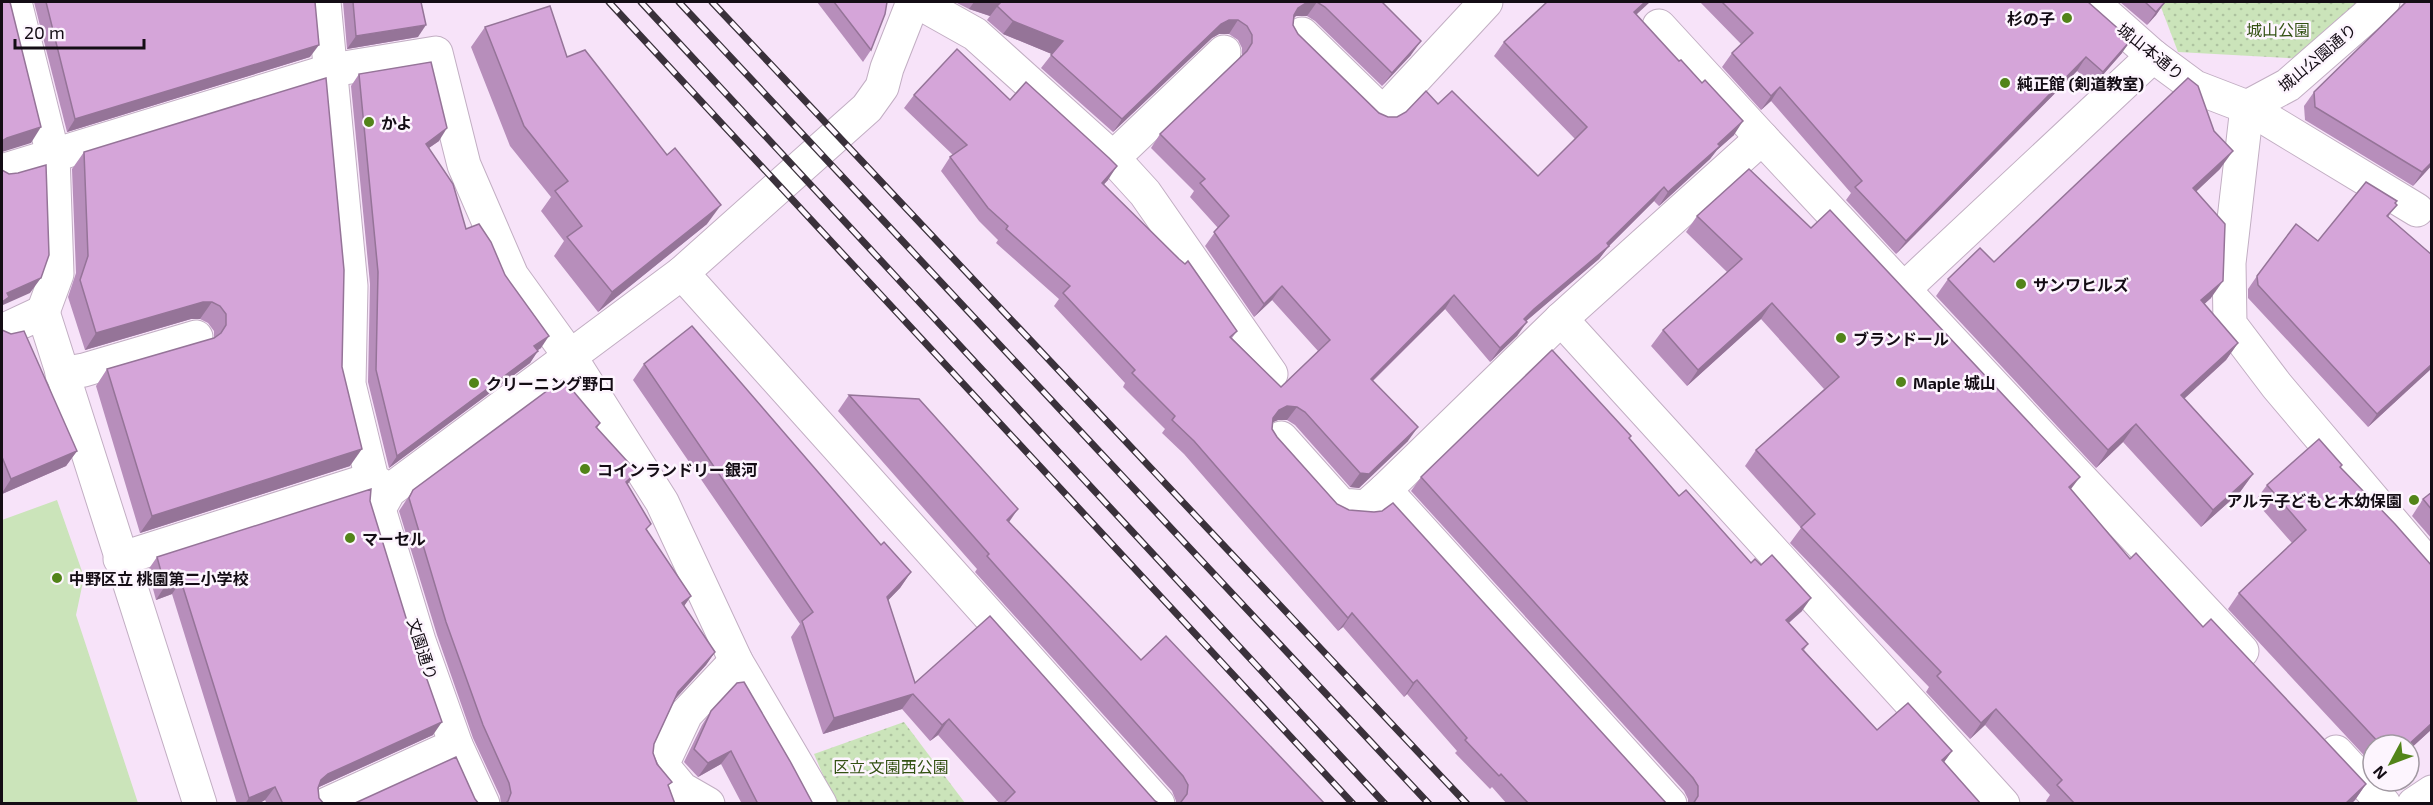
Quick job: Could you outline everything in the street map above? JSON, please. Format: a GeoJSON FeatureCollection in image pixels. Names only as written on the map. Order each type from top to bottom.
{"type":"FeatureCollection","features":[{"type":"Feature","properties":{"kind":"street"},"geometry":{"type":"LineString","coordinates":[[15,2],[53,155],[57,274],[43,312],[120,560],[200,804]]}},
{"type":"Feature","properties":{"kind":"street"},"geometry":{"type":"LineString","coordinates":[[324,2],[351,286],[349,384],[380,485]]}},
{"type":"Feature","properties":{"kind":"street"},"geometry":{"type":"LineString","coordinates":[[120,560],[380,485],[570,355],[682,273],[867,108],[882,87],[886,68],[915,2],[975,34],[1113,158],[1145,193],[1271,374]]}},
{"type":"Feature","properties":{"kind":"street"},"geometry":{"type":"LineString","coordinates":[[1302,34],[1383,113],[1486,2]]}},
{"type":"Feature","properties":{"kind":"street","name":"城山本通り"},"geometry":{"type":"LineString","coordinates":[[2092,2],[2153,56],[2195,87],[2247,107],[2417,210]]}},
{"type":"Feature","properties":{"kind":"street","name":"城山公園通り"},"geometry":{"type":"LineString","coordinates":[[2247,107],[2288,85],[2383,2]]}},
{"type":"Feature","properties":{"kind":"street"},"geometry":{"type":"LineString","coordinates":[[1659,26],[2262,673]]}},
{"type":"Feature","properties":{"kind":"street"},"geometry":{"type":"LineString","coordinates":[[1113,158],[1224,52]]}},
{"type":"Feature","properties":{"kind":"street"},"geometry":{"type":"LineString","coordinates":[[2,171],[332,70],[436,53],[464,165],[512,276],[570,355],[662,502],[736,661],[820,804]]}},
{"type":"Feature","properties":{"kind":"street"},"geometry":{"type":"LineString","coordinates":[[1904,289],[2153,56]]}},
{"type":"Feature","properties":{"kind":"street"},"geometry":{"type":"LineString","coordinates":[[2247,107],[2229,263],[2230,324],[2277,386],[2432,569]]}},
{"type":"Feature","properties":{"kind":"street"},"geometry":{"type":"LineString","coordinates":[[1281,438],[1341,505],[1366,507],[1561,319],[1762,138]]}},
{"type":"Feature","properties":{"kind":"street"},"geometry":{"type":"LineString","coordinates":[[682,273],[1158,804]]}},
{"type":"Feature","properties":{"kind":"street"},"geometry":{"type":"LineString","coordinates":[[2,331],[43,312]]}},
{"type":"Feature","properties":{"kind":"street"},"geometry":{"type":"LineString","coordinates":[[1561,319],[2003,804]]}},
{"type":"Feature","properties":{"kind":"street"},"geometry":{"type":"LineString","coordinates":[[62,374],[84,370],[196,337]]}},
{"type":"Feature","properties":{"kind":"street","name":"文園通り"},"geometry":{"type":"LineString","coordinates":[[380,485],[379,509],[419,641],[456,745],[483,804]]}},
{"type":"Feature","properties":{"kind":"street"},"geometry":{"type":"LineString","coordinates":[[1385,490],[1670,804]]}},
{"type":"Feature","properties":{"kind":"street"},"geometry":{"type":"LineString","coordinates":[[708,804],[682,789],[662,765],[686,714],[736,661]]}},
{"type":"Feature","properties":{"kind":"street"},"geometry":{"type":"LineString","coordinates":[[2319,734],[2384,804]]}},
{"type":"Feature","properties":{"kind":"street"},"geometry":{"type":"LineString","coordinates":[[327,804],[456,745]]}},
{"type":"Feature","properties":{"kind":"street"},"geometry":{"type":"LineString","coordinates":[[2414,804],[2432,792]]}},
{"type":"Feature","properties":{"kind":"green space","name":"城山公園"},"geometry":{"type":"Polygon","coordinates":[[[2159,2],[2368,2],[2304,59],[2178,52],[2159,2]]]}},
{"type":"Feature","properties":{"kind":"green space"},"geometry":{"type":"Polygon","coordinates":[[[57,500],[84,577],[76,615],[138,803],[2,803],[2,520],[57,500]]]}},
{"type":"Feature","properties":{"kind":"green space","name":"区立 文園西公園"},"geometry":{"type":"Polygon","coordinates":[[[904,722],[965,803],[835,803],[814,754],[904,722]]]}},
{"type":"Feature","properties":{"kind":"building"},"geometry":{"type":"Polygon","coordinates":[[[2,2],[10,2],[41,127],[2,141],[2,2]]]}},
{"type":"Feature","properties":{"kind":"building"},"geometry":{"type":"Polygon","coordinates":[[[46,2],[315,2],[319,45],[75,119],[46,2]]]}},
{"type":"Feature","properties":{"kind":"building"},"geometry":{"type":"Polygon","coordinates":[[[353,2],[421,2],[426,25],[356,36],[353,2]]]}},
{"type":"Feature","properties":{"kind":"building"},"geometry":{"type":"Polygon","coordinates":[[[834,2],[887,2],[885,14],[871,50],[834,2]]]}},
{"type":"Feature","properties":{"kind":"building"},"geometry":{"type":"Polygon","coordinates":[[[997,2],[1317,2],[1306,3],[1298,8],[1294,15],[1293,25],[1298,34],[1379,113],[1388,117],[1397,117],[1406,112],[1426,91],[1438,104],[1452,91],[1538,176],[1587,127],[1504,42],[1547,2],[1645,2],[1634,12],[1679,61],[1681,60],[1702,83],[1705,80],[1743,121],[1718,144],[1720,146],[1668,192],[1664,187],[1607,243],[1609,246],[1534,309],[1524,319],[1527,322],[1500,348],[1454,295],[1371,379],[1418,427],[1369,474],[1360,473],[1305,412],[1297,407],[1287,406],[1279,410],[1273,418],[1272,429],[1337,504],[1349,510],[1374,512],[1382,511],[1393,503],[1667,804],[1529,804],[1501,774],[1499,776],[1465,740],[1467,738],[1417,680],[1413,683],[1352,613],[1348,618],[1194,441],[1172,420],[1175,416],[1132,373],[1135,370],[1063,293],[1070,286],[1006,229],[1008,226],[988,208],[950,157],[967,145],[914,95],[957,49],[1010,100],[1026,82],[1117,166],[1102,183],[1179,259],[1185,264],[1188,261],[1237,331],[1230,337],[1281,387],[1330,340],[1282,286],[1264,304],[1214,232],[1229,216],[1200,183],[1205,179],[1160,134],[1247,51],[1252,43],[1252,35],[1247,26],[1238,20],[1229,20],[1221,24],[1122,119],[1051,55],[1063,41],[1013,21],[997,6],[1000,3],[997,2]]]}},
{"type":"Feature","properties":{"kind":"building"},"geometry":{"type":"Polygon","coordinates":[[[1317,2],[1382,2],[1421,41],[1392,73],[1325,7],[1317,2]]]}},
{"type":"Feature","properties":{"kind":"building"},"geometry":{"type":"Polygon","coordinates":[[[1722,2],[2088,2],[2131,40],[2103,72],[2086,57],[1906,241],[1855,187],[1862,181],[1780,87],[1771,96],[1732,53],[1753,33],[1722,2]]]}},
{"type":"Feature","properties":{"kind":"building"},"geometry":{"type":"Polygon","coordinates":[[[2145,2],[2165,2],[2156,12],[2145,2]]]}},
{"type":"Feature","properties":{"kind":"building"},"geometry":{"type":"Polygon","coordinates":[[[2406,2],[2432,2],[2432,162],[2422,172],[2315,107],[2314,92],[2406,2]]]}},
{"type":"Feature","properties":{"kind":"building"},"geometry":{"type":"Polygon","coordinates":[[[550,6],[567,57],[585,50],[667,155],[675,148],[721,205],[612,292],[567,237],[582,226],[555,191],[568,181],[524,126],[485,27],[550,6]]]}},
{"type":"Feature","properties":{"kind":"building"},"geometry":{"type":"Polygon","coordinates":[[[431,62],[447,128],[426,144],[453,184],[466,229],[479,224],[491,242],[505,275],[549,336],[534,346],[538,351],[397,456],[376,370],[378,272],[359,74],[431,62]]]}},
{"type":"Feature","properties":{"kind":"building"},"geometry":{"type":"Polygon","coordinates":[[[326,78],[344,270],[342,367],[362,449],[152,516],[107,369],[214,338],[226,325],[226,314],[220,306],[212,302],[203,302],[96,333],[80,280],[88,256],[84,152],[326,78]]]}},
{"type":"Feature","properties":{"kind":"building"},"geometry":{"type":"Polygon","coordinates":[[[2188,78],[2198,86],[2214,131],[2233,151],[2193,188],[2225,224],[2223,281],[2201,300],[2238,343],[2181,395],[2253,474],[2213,510],[2136,424],[2108,450],[1948,279],[1980,248],[1994,262],[2188,78]]]}},
{"type":"Feature","properties":{"kind":"building"},"geometry":{"type":"Polygon","coordinates":[[[46,165],[49,255],[41,278],[7,293],[9,297],[2,302],[2,170],[9,174],[18,173],[46,165]]]}},
{"type":"Feature","properties":{"kind":"building"},"geometry":{"type":"Polygon","coordinates":[[[1749,169],[1811,228],[1830,210],[2080,477],[2069,487],[2130,559],[2136,553],[2203,627],[2211,619],[2361,779],[2361,789],[2345,804],[2075,804],[2057,785],[2062,780],[1996,709],[1981,723],[1937,676],[1941,672],[1801,527],[1815,514],[1756,450],[1839,377],[1772,303],[1698,370],[1663,330],[1742,259],[1697,216],[1749,169]]]}},
{"type":"Feature","properties":{"kind":"building"},"geometry":{"type":"Polygon","coordinates":[[[2366,182],[2397,201],[2395,203],[2397,205],[2387,216],[2432,255],[2432,364],[2377,414],[2258,285],[2257,276],[2296,224],[2318,241],[2366,182]]]}},
{"type":"Feature","properties":{"kind":"building"},"geometry":{"type":"Polygon","coordinates":[[[692,326],[881,545],[884,542],[911,572],[887,597],[915,683],[990,616],[1160,804],[1003,804],[1015,792],[949,719],[942,725],[913,694],[834,718],[802,621],[813,612],[644,364],[692,326]]]}},
{"type":"Feature","properties":{"kind":"building"},"geometry":{"type":"Polygon","coordinates":[[[2,330],[11,334],[24,331],[77,451],[11,479],[2,457],[2,330]]]}},
{"type":"Feature","properties":{"kind":"building"},"geometry":{"type":"Polygon","coordinates":[[[1552,350],[1631,436],[1629,438],[1679,496],[1686,490],[1751,563],[1755,559],[1761,565],[1772,555],[1811,598],[1786,620],[1808,644],[1802,649],[1877,730],[1908,703],[1952,751],[1942,760],[1981,804],[1693,804],[1698,796],[1698,786],[1693,778],[1421,477],[1552,350]]]}},
{"type":"Feature","properties":{"kind":"building"},"geometry":{"type":"Polygon","coordinates":[[[563,379],[600,423],[596,427],[637,472],[626,482],[651,524],[646,529],[691,596],[682,603],[715,652],[678,692],[654,744],[653,753],[657,764],[672,782],[668,785],[675,804],[505,804],[511,793],[509,783],[483,725],[446,622],[409,498],[413,490],[563,379]]]}},
{"type":"Feature","properties":{"kind":"building"},"geometry":{"type":"Polygon","coordinates":[[[849,395],[919,399],[1018,509],[1007,520],[1141,660],[1166,636],[1325,804],[1179,804],[1187,794],[1188,785],[1183,776],[987,556],[989,554],[849,395]]]}},
{"type":"Feature","properties":{"kind":"building"},"geometry":{"type":"Polygon","coordinates":[[[2319,439],[2342,465],[2340,467],[2432,566],[2432,723],[2421,733],[2370,733],[2239,593],[2306,530],[2267,485],[2319,439]]]}},
{"type":"Feature","properties":{"kind":"building"},"geometry":{"type":"Polygon","coordinates":[[[371,489],[370,501],[411,634],[442,722],[328,774],[321,780],[318,788],[319,798],[324,804],[283,804],[275,787],[249,798],[181,581],[165,586],[157,557],[371,489]]]}},
{"type":"Feature","properties":{"kind":"building"},"geometry":{"type":"Polygon","coordinates":[[[2432,492],[2432,510],[2423,499],[2432,492]]]}},
{"type":"Feature","properties":{"kind":"building"},"geometry":{"type":"Polygon","coordinates":[[[744,682],[813,804],[758,804],[731,751],[708,763],[694,749],[711,711],[737,683],[744,682]]]}},
{"type":"Feature","properties":{"kind":"building"},"geometry":{"type":"Polygon","coordinates":[[[456,757],[479,804],[353,804],[456,757]]]}},
{"type":"Feature","properties":{"kind":"railway"},"geometry":{"type":"LineString","coordinates":[[609,2],[1353,804]]}},
{"type":"Feature","properties":{"kind":"railway"},"geometry":{"type":"LineString","coordinates":[[641,2],[1385,804]]}},
{"type":"Feature","properties":{"kind":"railway"},"geometry":{"type":"LineString","coordinates":[[679,2],[1429,804]]}},
{"type":"Feature","properties":{"kind":"railway"},"geometry":{"type":"LineString","coordinates":[[712,2],[1467,804]]}},
{"type":"Feature","properties":{"kind":"place","name":"杉の子"},"geometry":{"type":"Point","coordinates":[2067,18]}},
{"type":"Feature","properties":{"kind":"place","name":"純正館 (剣道教室)"},"geometry":{"type":"Point","coordinates":[2005,83]}},
{"type":"Feature","properties":{"kind":"place","name":"かよ"},"geometry":{"type":"Point","coordinates":[369,122]}},
{"type":"Feature","properties":{"kind":"place","name":"サンワヒルズ"},"geometry":{"type":"Point","coordinates":[2021,284]}},
{"type":"Feature","properties":{"kind":"place","name":"ブランドール"},"geometry":{"type":"Point","coordinates":[1841,338]}},
{"type":"Feature","properties":{"kind":"place","name":"Maple 城山"},"geometry":{"type":"Point","coordinates":[1901,382]}},
{"type":"Feature","properties":{"kind":"place","name":"クリーニング野口"},"geometry":{"type":"Point","coordinates":[474,383]}},
{"type":"Feature","properties":{"kind":"place","name":"コインランドリー銀河"},"geometry":{"type":"Point","coordinates":[585,469]}},
{"type":"Feature","properties":{"kind":"place","name":"アルテ子どもと木幼保園"},"geometry":{"type":"Point","coordinates":[2414,500]}},
{"type":"Feature","properties":{"kind":"place","name":"マーセル"},"geometry":{"type":"Point","coordinates":[350,538]}},
{"type":"Feature","properties":{"kind":"place","name":"中野区立 桃園第二小学校"},"geometry":{"type":"Point","coordinates":[57,578]}}]}
